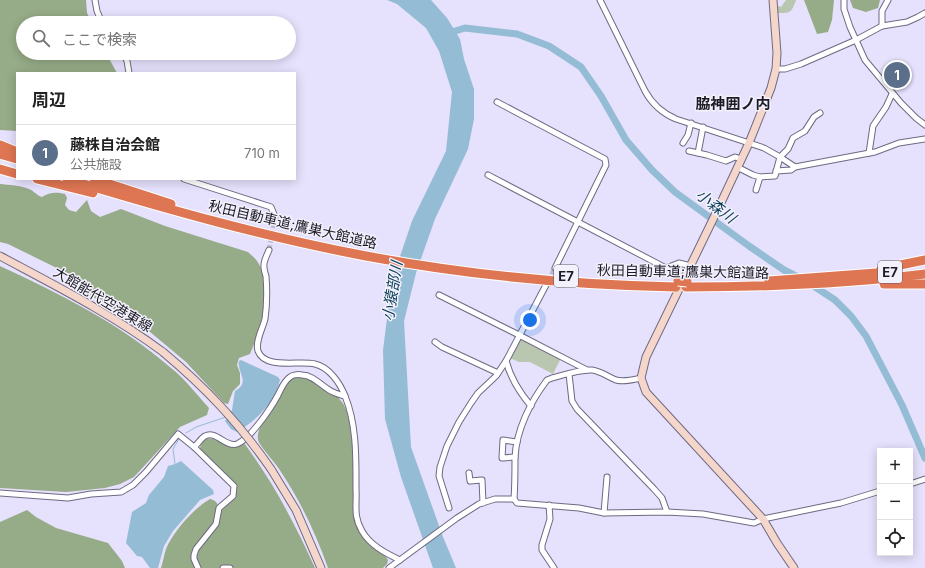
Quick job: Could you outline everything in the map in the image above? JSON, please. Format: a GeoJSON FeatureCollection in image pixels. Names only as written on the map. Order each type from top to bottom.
{"type":"FeatureCollection","features":[{"type":"Feature","properties":{"kind":"highway"},"geometry":{"type":"LineString","coordinates":[[0,145],[16,152]]}},
{"type":"Feature","properties":{"kind":"highway"},"geometry":{"type":"LineString","coordinates":[[0,154],[16,159]]}},
{"type":"Feature","properties":{"kind":"highway"},"geometry":{"type":"LineString","coordinates":[[0,159],[16,164]]}},
{"type":"Feature","properties":{"kind":"highway"},"geometry":{"type":"LineString","coordinates":[[0,169],[16,174]]}},
{"type":"Feature","properties":{"kind":"highway"},"geometry":{"type":"LineString","coordinates":[[41,180],[167,209]]}},
{"type":"Feature","properties":{"kind":"highway","name":"秋田自動車道;鷹巣大館道路"},"geometry":{"type":"LineString","coordinates":[[70,180],[167,209],[283,239],[455,269],[682,284],[759,284],[857,279]]}},
{"type":"Feature","properties":{"kind":"highway","name":"秋田自動車道;鷹巣大館道路"},"geometry":{"type":"LineString","coordinates":[[87,180],[187,209],[367,254]]}},
{"type":"Feature","properties":{"kind":"highway"},"geometry":{"type":"LineString","coordinates":[[97,180],[187,209]]}},
{"type":"Feature","properties":{"kind":"highway"},"geometry":{"type":"LineString","coordinates":[[857,279],[925,260]]}},
{"type":"Feature","properties":{"kind":"highway","name":"E7"},"geometry":{"type":"LineString","coordinates":[[857,279],[925,268]]}},
{"type":"Feature","properties":{"kind":"highway","name":"E7"},"geometry":{"type":"LineString","coordinates":[[857,279],[925,274]]}},
{"type":"Feature","properties":{"kind":"highway"},"geometry":{"type":"LineString","coordinates":[[857,279],[925,284]]}},
{"type":"Feature","properties":{"kind":"street"},"geometry":{"type":"LineString","coordinates":[[95,0],[99,16]]}},
{"type":"Feature","properties":{"kind":"street"},"geometry":{"type":"LineString","coordinates":[[600,0],[649,98],[656,107],[666,115],[775,153],[795,167]]}},
{"type":"Feature","properties":{"kind":"street"},"geometry":{"type":"LineString","coordinates":[[773,0],[777,53],[776,69],[771,88],[749,143],[691,266],[653,342],[643,365],[640,378],[646,392],[763,519],[794,568]]}},
{"type":"Feature","properties":{"kind":"street"},"geometry":{"type":"LineString","coordinates":[[844,0],[844,9],[864,60],[892,94],[925,125]]}},
{"type":"Feature","properties":{"kind":"street"},"geometry":{"type":"LineString","coordinates":[[882,26],[882,11],[888,0]]}},
{"type":"Feature","properties":{"kind":"street"},"geometry":{"type":"LineString","coordinates":[[776,69],[785,69],[801,64],[856,40],[882,26],[907,22],[918,18],[925,13]]}},
{"type":"Feature","properties":{"kind":"street"},"geometry":{"type":"LineString","coordinates":[[127,60],[129,72]]}},
{"type":"Feature","properties":{"kind":"street"},"geometry":{"type":"LineString","coordinates":[[869,153],[873,126],[886,107],[892,94]]}},
{"type":"Feature","properties":{"kind":"street"},"geometry":{"type":"LineString","coordinates":[[497,102],[605,159],[606,165],[555,268]]}},
{"type":"Feature","properties":{"kind":"street"},"geometry":{"type":"LineString","coordinates":[[737,167],[760,177],[775,176],[780,157],[788,149],[793,138],[805,131],[814,117],[820,113]]}},
{"type":"Feature","properties":{"kind":"street"},"geometry":{"type":"LineString","coordinates":[[683,143],[688,135],[691,123]]}},
{"type":"Feature","properties":{"kind":"street"},"geometry":{"type":"LineString","coordinates":[[698,153],[703,127]]}},
{"type":"Feature","properties":{"kind":"street"},"geometry":{"type":"LineString","coordinates":[[776,171],[791,170],[795,167],[869,153],[899,143],[925,139]]}},
{"type":"Feature","properties":{"kind":"street"},"geometry":{"type":"LineString","coordinates":[[689,152],[726,161],[735,157],[741,159]]}},
{"type":"Feature","properties":{"kind":"street"},"geometry":{"type":"LineString","coordinates":[[488,175],[666,268],[679,263],[691,266]]}},
{"type":"Feature","properties":{"kind":"street"},"geometry":{"type":"LineString","coordinates":[[756,190],[760,177]]}},
{"type":"Feature","properties":{"kind":"street"},"geometry":{"type":"LineString","coordinates":[[187,180],[271,208],[276,218]]}},
{"type":"Feature","properties":{"kind":"street"},"geometry":{"type":"LineString","coordinates":[[269,250],[264,266],[266,276],[265,319],[258,344],[258,352],[270,361],[280,363],[316,364],[324,369],[340,384],[350,410],[354,438],[356,491],[355,510],[357,520],[362,531],[378,548],[400,560]]}},
{"type":"Feature","properties":{"kind":"street","name":"大館能代空港東線"},"geometry":{"type":"LineString","coordinates":[[0,256],[91,304],[140,335],[185,370],[227,411],[244,431],[271,469],[296,510],[321,568]]}},
{"type":"Feature","properties":{"kind":"street"},"geometry":{"type":"LineString","coordinates":[[449,508],[439,476],[440,467],[447,446],[459,422],[475,398],[498,373],[506,361],[546,285]]}},
{"type":"Feature","properties":{"kind":"street"},"geometry":{"type":"LineString","coordinates":[[439,296],[587,370],[600,372],[616,380],[628,381],[640,378]]}},
{"type":"Feature","properties":{"kind":"street"},"geometry":{"type":"LineString","coordinates":[[435,342],[498,373]]}},
{"type":"Feature","properties":{"kind":"street"},"geometry":{"type":"LineString","coordinates":[[506,361],[515,385],[521,395],[531,406]]}},
{"type":"Feature","properties":{"kind":"street"},"geometry":{"type":"LineString","coordinates":[[587,370],[547,380],[526,415],[517,442],[515,457],[514,498],[517,503],[549,505],[604,513],[667,512],[703,514],[754,523],[763,519],[841,503],[877,492]]}},
{"type":"Feature","properties":{"kind":"street"},"geometry":{"type":"LineString","coordinates":[[569,374],[572,402],[662,498],[667,512]]}},
{"type":"Feature","properties":{"kind":"street"},"geometry":{"type":"LineString","coordinates":[[194,447],[205,436],[210,435],[219,438],[224,442],[237,444],[252,432],[272,404],[285,381],[290,376],[307,376],[333,392],[345,396]]}},
{"type":"Feature","properties":{"kind":"street"},"geometry":{"type":"LineString","coordinates":[[0,494],[68,498],[91,494],[121,492],[133,485],[138,480],[178,434],[232,482],[234,486],[233,496],[219,508],[216,524],[196,549],[194,555],[198,568]]}},
{"type":"Feature","properties":{"kind":"street"},"geometry":{"type":"LineString","coordinates":[[515,457],[502,458],[504,440],[517,442]]}},
{"type":"Feature","properties":{"kind":"street"},"geometry":{"type":"LineString","coordinates":[[469,473],[470,482],[482,480],[483,502]]}},
{"type":"Feature","properties":{"kind":"street"},"geometry":{"type":"LineString","coordinates":[[604,513],[607,478]]}},
{"type":"Feature","properties":{"kind":"street"},"geometry":{"type":"LineString","coordinates":[[389,568],[457,518],[483,502],[495,499],[514,498]]}},
{"type":"Feature","properties":{"kind":"street"},"geometry":{"type":"LineString","coordinates":[[549,505],[550,519],[542,545],[542,550],[554,568]]}},
{"type":"Feature","properties":{"kind":"street"},"geometry":{"type":"LineString","coordinates":[[224,568],[230,568]]}},
{"type":"Feature","properties":{"kind":"green space"},"geometry":{"type":"Polygon","coordinates":[[[0,0],[86,0],[88,16],[16,16],[16,60],[110,60],[116,72],[16,72],[16,131],[0,130],[0,0]]]}},
{"type":"Feature","properties":{"kind":"green space"},"geometry":{"type":"Polygon","coordinates":[[[786,0],[796,0],[793,8],[787,13],[776,13],[776,5],[781,7],[786,0]]]}},
{"type":"Feature","properties":{"kind":"green space"},"geometry":{"type":"Polygon","coordinates":[[[804,0],[834,0],[832,20],[828,32],[817,34],[804,0]]]}},
{"type":"Feature","properties":{"kind":"green space"},"geometry":{"type":"Polygon","coordinates":[[[850,0],[880,0],[878,8],[866,12],[853,8],[850,0]]]}},
{"type":"Feature","properties":{"kind":"green space"},"geometry":{"type":"Polygon","coordinates":[[[0,184],[26,188],[42,197],[53,193],[65,194],[67,198],[65,205],[69,210],[76,212],[87,200],[91,211],[100,217],[121,209],[165,226],[248,252],[257,261],[262,271],[265,283],[264,308],[262,320],[250,354],[239,358],[237,365],[240,373],[240,384],[233,391],[228,404],[224,403],[186,362],[143,326],[86,293],[73,276],[8,244],[0,242],[0,184]]]}},
{"type":"Feature","properties":{"kind":"green space"},"geometry":{"type":"Polygon","coordinates":[[[0,266],[67,299],[132,337],[176,372],[191,387],[209,408],[207,415],[180,427],[134,477],[120,484],[105,488],[66,492],[0,488],[0,266]]]}},
{"type":"Feature","properties":{"kind":"green space"},"geometry":{"type":"Polygon","coordinates":[[[520,337],[561,358],[553,374],[530,362],[519,362],[510,358],[520,337]]]}},
{"type":"Feature","properties":{"kind":"green space"},"geometry":{"type":"Polygon","coordinates":[[[302,376],[329,390],[342,402],[346,409],[349,419],[354,460],[354,516],[364,537],[388,560],[387,564],[383,568],[328,568],[313,531],[295,495],[279,469],[258,440],[261,425],[286,383],[292,378],[302,376]]]}},
{"type":"Feature","properties":{"kind":"green space"},"geometry":{"type":"Polygon","coordinates":[[[206,438],[219,440],[223,443],[244,443],[265,473],[283,504],[315,568],[233,568],[226,565],[220,568],[200,568],[195,558],[196,553],[218,525],[221,509],[234,497],[236,491],[235,485],[200,450],[203,440],[206,438]]]}},
{"type":"Feature","properties":{"kind":"green space"},"geometry":{"type":"Polygon","coordinates":[[[210,499],[217,503],[218,509],[212,524],[192,553],[195,568],[161,568],[169,542],[191,514],[210,499]]]}},
{"type":"Feature","properties":{"kind":"green space"},"geometry":{"type":"Polygon","coordinates":[[[27,510],[36,517],[56,528],[108,543],[122,561],[125,568],[0,568],[0,522],[27,510]]]}},
{"type":"Feature","properties":{"kind":"water","name":"小猿部川"},"geometry":{"type":"Polygon","coordinates":[[[387,0],[431,0],[447,18],[460,39],[464,59],[474,89],[474,119],[468,149],[435,219],[416,273],[404,321],[411,447],[443,537],[456,568],[433,568],[401,477],[385,419],[383,350],[392,280],[412,221],[446,151],[452,92],[439,51],[426,28],[397,4],[387,0]]]}},
{"type":"Feature","properties":{"kind":"water"},"geometry":{"type":"Polygon","coordinates":[[[241,360],[278,377],[280,380],[274,396],[264,410],[258,417],[237,432],[231,429],[225,421],[232,410],[235,391],[240,388],[243,381],[239,365],[239,361],[241,360]]]}},
{"type":"Feature","properties":{"kind":"water"},"geometry":{"type":"Polygon","coordinates":[[[181,461],[213,490],[214,494],[200,500],[173,531],[164,546],[158,568],[150,568],[142,557],[137,556],[126,543],[132,512],[146,503],[149,495],[164,477],[168,466],[181,461]]]}},
{"type":"Feature","properties":{"kind":"waterway","name":"小森川"},"geometry":{"type":"LineString","coordinates":[[452,32],[465,28],[517,34],[549,46],[581,67],[601,96],[626,140],[652,170],[675,192],[749,246],[784,270],[800,278]]}},
{"type":"Feature","properties":{"kind":"waterway","name":"小森川"},"geometry":{"type":"LineString","coordinates":[[809,283],[835,300],[851,316],[866,336],[902,405],[925,458]]}},
{"type":"Feature","properties":{"kind":"waterway"},"geometry":{"type":"LineString","coordinates":[[186,433],[196,427],[226,417]]}},
{"type":"Feature","properties":{"kind":"waterway"},"geometry":{"type":"LineString","coordinates":[[175,464],[173,449],[179,439]]}},
{"type":"Feature","properties":{"kind":"tunnel"},"geometry":{"type":"LineString","coordinates":[[269,250],[275,217]]}},
{"type":"Feature","properties":{"kind":"tunnel"},"geometry":{"type":"LineString","coordinates":[[548,281],[555,268]]}},
{"type":"Feature","properties":{"kind":"place","name":"藤株自治会館"},"geometry":{"type":"Point","coordinates":[897,75]}},
{"type":"Feature","properties":{"kind":"district","name":"脇神囲ノ内"},"geometry":{"type":"Point","coordinates":[733,103]}}]}
